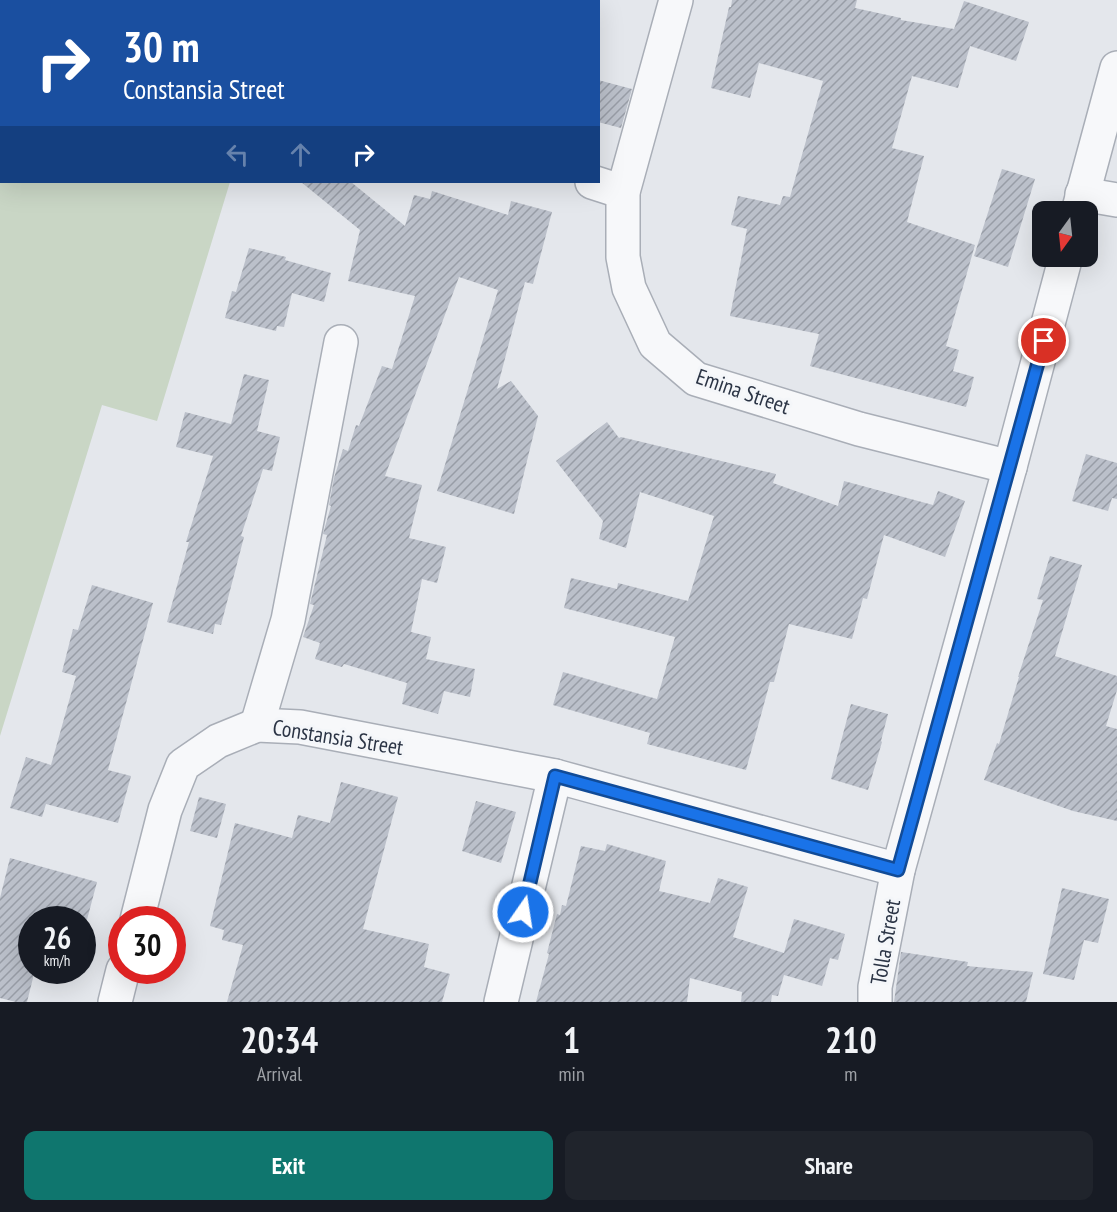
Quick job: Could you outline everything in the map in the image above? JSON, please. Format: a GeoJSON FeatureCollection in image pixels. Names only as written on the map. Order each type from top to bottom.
{"type":"FeatureCollection","features":[{"type":"Feature","properties":{"kind":"street","name":"Emina Street"},"geometry":{"type":"LineString","coordinates":[[676,0],[623,192],[623,257],[629,288],[655,344],[696,380],[860,429],[1010,467]]}},
{"type":"Feature","properties":{"kind":"street"},"geometry":{"type":"LineString","coordinates":[[1081,201],[1117,68]]}},
{"type":"Feature","properties":{"kind":"street"},"geometry":{"type":"LineString","coordinates":[[595,183],[623,192]]}},
{"type":"Feature","properties":{"kind":"street"},"geometry":{"type":"LineString","coordinates":[[1098,202],[1117,200]]}},
{"type":"Feature","properties":{"kind":"street","name":"Tolla Street"},"geometry":{"type":"LineString","coordinates":[[876,1002],[875,987],[898,870],[1063,267]]}},
{"type":"Feature","properties":{"kind":"street"},"geometry":{"type":"LineString","coordinates":[[257,725],[288,620],[341,342]]}},
{"type":"Feature","properties":{"kind":"street","name":"Constansia Street"},"geometry":{"type":"LineString","coordinates":[[141,906],[165,810],[183,765],[218,741],[257,725],[300,727],[555,776],[898,870]]}},
{"type":"Feature","properties":{"kind":"street"},"geometry":{"type":"LineString","coordinates":[[501,1002],[555,776]]}},
{"type":"Feature","properties":{"kind":"street"},"geometry":{"type":"LineString","coordinates":[[115,1002],[120,984]]}},
{"type":"Feature","properties":{"kind":"green space"},"geometry":{"type":"Polygon","coordinates":[[[0,183],[230,183],[157,421],[102,405],[0,736],[0,183]]]}},
{"type":"Feature","properties":{"kind":"building"},"geometry":{"type":"Polygon","coordinates":[[[732,0],[857,0],[855,8],[901,18],[901,20],[954,29],[964,1],[1029,22],[1016,61],[970,46],[958,88],[912,76],[892,148],[924,156],[907,222],[975,245],[946,346],[959,350],[953,371],[974,377],[966,407],[810,366],[819,334],[730,316],[747,229],[731,225],[738,196],[780,205],[783,196],[790,197],[823,81],[759,63],[750,98],[711,88],[732,0]]]}},
{"type":"Feature","properties":{"kind":"building"},"geometry":{"type":"Polygon","coordinates":[[[600,81],[632,89],[621,128],[600,123],[600,81]]]}},
{"type":"Feature","properties":{"kind":"building"},"geometry":{"type":"Polygon","coordinates":[[[1002,169],[1035,179],[1008,267],[974,256],[1002,169]]]}},
{"type":"Feature","properties":{"kind":"building"},"geometry":{"type":"Polygon","coordinates":[[[302,183],[352,183],[405,226],[414,195],[430,199],[432,191],[508,215],[511,201],[552,212],[533,284],[525,282],[497,389],[511,381],[538,416],[514,514],[437,491],[498,290],[459,277],[385,476],[422,485],[409,538],[446,547],[437,583],[422,579],[411,632],[431,637],[426,659],[475,669],[470,697],[444,691],[438,714],[402,704],[407,683],[344,664],[342,667],[315,659],[320,643],[303,637],[314,605],[310,604],[327,535],[323,534],[331,506],[329,505],[334,478],[343,449],[348,451],[356,425],[359,426],[382,366],[392,369],[415,296],[348,281],[360,230],[302,183]]]}},
{"type":"Feature","properties":{"kind":"building"},"geometry":{"type":"Polygon","coordinates":[[[249,248],[286,257],[285,260],[331,273],[324,302],[292,293],[284,327],[277,326],[276,331],[225,318],[232,291],[236,292],[249,248]]]}},
{"type":"Feature","properties":{"kind":"building"},"geometry":{"type":"Polygon","coordinates":[[[244,374],[269,380],[257,431],[280,437],[272,471],[263,469],[241,536],[244,537],[221,625],[215,624],[213,634],[167,622],[189,542],[186,542],[213,456],[176,447],[185,412],[231,424],[244,374]]]}},
{"type":"Feature","properties":{"kind":"building"},"geometry":{"type":"Polygon","coordinates":[[[607,422],[619,438],[776,474],[773,483],[838,506],[844,481],[933,505],[938,491],[965,501],[945,557],[884,535],[867,599],[863,598],[852,639],[789,624],[774,682],[770,682],[746,770],[647,744],[650,733],[553,705],[563,672],[657,699],[675,637],[564,608],[571,578],[617,589],[618,583],[688,601],[714,516],[640,492],[626,548],[599,539],[603,521],[556,461],[607,422]]]}},
{"type":"Feature","properties":{"kind":"building"},"geometry":{"type":"Polygon","coordinates":[[[1086,454],[1117,463],[1117,499],[1112,498],[1108,511],[1072,501],[1086,454]]]}},
{"type":"Feature","properties":{"kind":"building"},"geometry":{"type":"Polygon","coordinates":[[[1050,556],[1082,565],[1055,656],[1117,676],[1117,690],[1106,726],[1117,729],[1117,821],[1073,811],[984,780],[997,743],[999,744],[1043,600],[1037,599],[1050,556]]]}},
{"type":"Feature","properties":{"kind":"building"},"geometry":{"type":"Polygon","coordinates":[[[92,585],[153,603],[108,770],[131,776],[118,823],[46,804],[42,817],[10,808],[26,757],[51,765],[76,676],[62,672],[73,629],[78,630],[92,585]]]}},
{"type":"Feature","properties":{"kind":"building"},"geometry":{"type":"Polygon","coordinates":[[[851,704],[888,714],[868,790],[831,779],[851,704]]]}},
{"type":"Feature","properties":{"kind":"building"},"geometry":{"type":"Polygon","coordinates":[[[341,782],[398,797],[363,929],[429,944],[424,967],[450,974],[442,1002],[227,1002],[243,945],[222,940],[224,930],[210,926],[235,823],[292,838],[298,815],[330,823],[341,782]]]}},
{"type":"Feature","properties":{"kind":"building"},"geometry":{"type":"Polygon","coordinates":[[[199,797],[226,804],[217,838],[190,831],[199,797]]]}},
{"type":"Feature","properties":{"kind":"building"},"geometry":{"type":"Polygon","coordinates":[[[476,801],[516,812],[501,863],[462,851],[476,801]]]}},
{"type":"Feature","properties":{"kind":"building"},"geometry":{"type":"Polygon","coordinates":[[[607,844],[666,861],[659,891],[710,903],[718,878],[748,887],[733,937],[784,953],[794,919],[845,934],[838,960],[830,958],[822,986],[784,975],[778,996],[772,995],[771,1002],[741,1002],[742,992],[690,978],[687,1002],[536,1002],[557,914],[560,915],[562,905],[566,906],[581,846],[605,851],[607,844]]]}},
{"type":"Feature","properties":{"kind":"building"},"geometry":{"type":"Polygon","coordinates":[[[10,858],[97,882],[91,906],[18,906],[18,984],[32,984],[27,1002],[0,998],[0,898],[10,858]]]}},
{"type":"Feature","properties":{"kind":"building"},"geometry":{"type":"Polygon","coordinates":[[[1062,888],[1109,899],[1098,943],[1084,940],[1074,980],[1043,974],[1062,888]]]}},
{"type":"Feature","properties":{"kind":"building"},"geometry":{"type":"Polygon","coordinates":[[[901,952],[968,962],[967,966],[1033,972],[1026,1002],[894,1002],[901,952]]]}},
{"type":"Feature","properties":{"kind":"route"},"geometry":{"type":"LineString","coordinates":[[523,912],[555,776],[898,870],[1044,341]]}}]}
